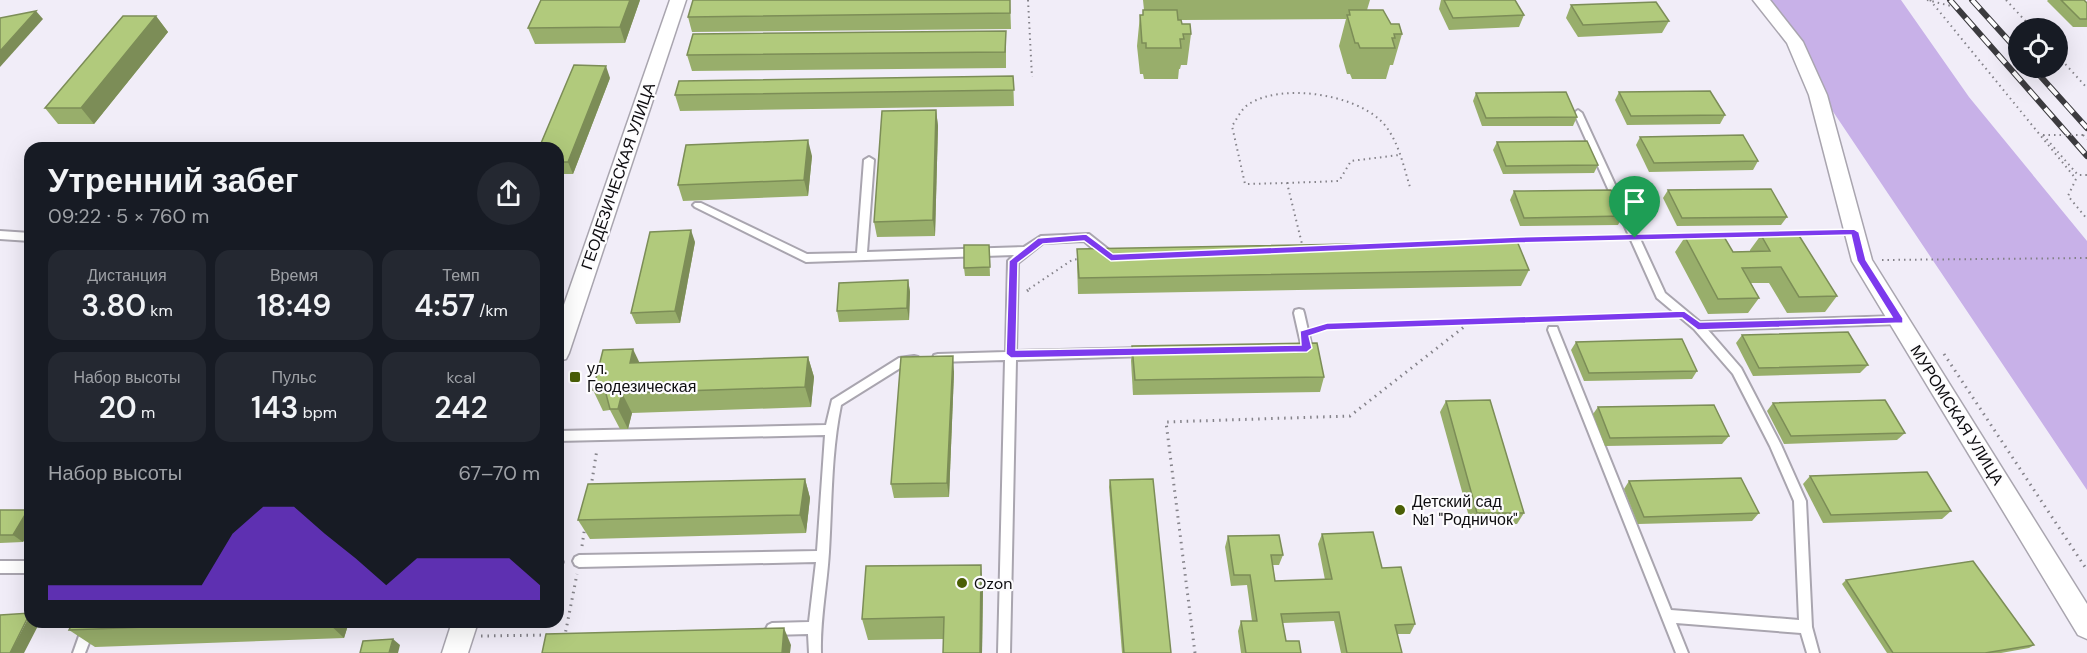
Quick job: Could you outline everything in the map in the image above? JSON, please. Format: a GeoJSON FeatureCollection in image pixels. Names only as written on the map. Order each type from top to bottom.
{"type":"FeatureCollection","features":[{"type":"Feature","properties":{"kind":"street","name":"ГЕОДЕЗИЧЕСКАЯ УЛИЦА"},"geometry":{"type":"LineString","coordinates":[[564,334],[678,0]]}},
{"type":"Feature","properties":{"kind":"street","name":"МУРОМСКАЯ УЛИЦА"},"geometry":{"type":"LineString","coordinates":[[1761,0],[1795,42],[1818,95],[1854,232],[1872,261],[1899,320],[2087,627]]}},
{"type":"Feature","properties":{"kind":"lane"},"geometry":{"type":"LineString","coordinates":[[1578,113],[1661,295],[1698,326],[1737,371],[1775,445],[1800,501],[1806,627],[1813,653]]}},
{"type":"Feature","properties":{"kind":"lane"},"geometry":{"type":"LineString","coordinates":[[862,256],[868,160]]}},
{"type":"Feature","properties":{"kind":"lane"},"geometry":{"type":"LineString","coordinates":[[698,205],[806,258],[1027,251]]}},
{"type":"Feature","properties":{"kind":"lane"},"geometry":{"type":"LineString","coordinates":[[0,235],[24,237]]}},
{"type":"Feature","properties":{"kind":"lane"},"geometry":{"type":"LineString","coordinates":[[1004,653],[1013,261],[1041,240],[1086,237],[1117,258]]}},
{"type":"Feature","properties":{"kind":"lane"},"geometry":{"type":"LineString","coordinates":[[1283,349],[1307,348],[1299,313]]}},
{"type":"Feature","properties":{"kind":"lane"},"geometry":{"type":"LineString","coordinates":[[1698,326],[1899,320]]}},
{"type":"Feature","properties":{"kind":"lane"},"geometry":{"type":"LineString","coordinates":[[1553,330],[1682,653]]}},
{"type":"Feature","properties":{"kind":"lane"},"geometry":{"type":"LineString","coordinates":[[815,653],[814,628],[822,556],[830,430],[836,403],[903,361],[1011,354],[1153,351]]}},
{"type":"Feature","properties":{"kind":"lane"},"geometry":{"type":"LineString","coordinates":[[564,436],[830,430]]}},
{"type":"Feature","properties":{"kind":"lane"},"geometry":{"type":"LineString","coordinates":[[579,561],[822,556]]}},
{"type":"Feature","properties":{"kind":"lane"},"geometry":{"type":"LineString","coordinates":[[0,567],[24,567]]}},
{"type":"Feature","properties":{"kind":"lane"},"geometry":{"type":"LineString","coordinates":[[1667,616],[1806,627]]}},
{"type":"Feature","properties":{"kind":"lane"},"geometry":{"type":"LineString","coordinates":[[79,653],[89,628]]}},
{"type":"Feature","properties":{"kind":"lane"},"geometry":{"type":"LineString","coordinates":[[754,629],[814,628]]}},
{"type":"Feature","properties":{"kind":"path"},"geometry":{"type":"LineString","coordinates":[[1028,0],[1032,77]]}},
{"type":"Feature","properties":{"kind":"path"},"geometry":{"type":"LineString","coordinates":[[1930,0],[1954,7]]}},
{"type":"Feature","properties":{"kind":"path"},"geometry":{"type":"LineString","coordinates":[[1930,0],[2076,180]]}},
{"type":"Feature","properties":{"kind":"path"},"geometry":{"type":"LineString","coordinates":[[2006,0],[2023,18]]}},
{"type":"Feature","properties":{"kind":"path"},"geometry":{"type":"LineString","coordinates":[[2068,67],[2087,88]]}},
{"type":"Feature","properties":{"kind":"path"},"geometry":{"type":"LineString","coordinates":[[1399,155],[1367,157],[1351,161],[1339,181],[1245,184],[1232,126],[1249,104],[1269,97],[1306,94],[1354,103],[1379,118],[1390,131],[1399,155],[1410,187]]}},
{"type":"Feature","properties":{"kind":"path"},"geometry":{"type":"LineString","coordinates":[[2087,140],[2085,135],[2043,135],[2078,175],[2087,175]]}},
{"type":"Feature","properties":{"kind":"path"},"geometry":{"type":"LineString","coordinates":[[2078,175],[2068,196],[2087,219]]}},
{"type":"Feature","properties":{"kind":"path"},"geometry":{"type":"LineString","coordinates":[[1287,183],[1304,250]]}},
{"type":"Feature","properties":{"kind":"path"},"geometry":{"type":"LineString","coordinates":[[1495,242],[1854,232]]}},
{"type":"Feature","properties":{"kind":"path"},"geometry":{"type":"LineString","coordinates":[[1013,300],[1072,260],[1117,258]]}},
{"type":"Feature","properties":{"kind":"path"},"geometry":{"type":"LineString","coordinates":[[1872,261],[2087,258]]}},
{"type":"Feature","properties":{"kind":"path"},"geometry":{"type":"LineString","coordinates":[[1872,261],[1888,270]]}},
{"type":"Feature","properties":{"kind":"path"},"geometry":{"type":"LineString","coordinates":[[1303,333],[1327,327],[1684,315]]}},
{"type":"Feature","properties":{"kind":"path"},"geometry":{"type":"LineString","coordinates":[[1195,653],[1166,422],[1350,416],[1469,323]]}},
{"type":"Feature","properties":{"kind":"path"},"geometry":{"type":"LineString","coordinates":[[1941,350],[2087,570]]}},
{"type":"Feature","properties":{"kind":"path"},"geometry":{"type":"LineString","coordinates":[[590,493],[600,436]]}},
{"type":"Feature","properties":{"kind":"path"},"geometry":{"type":"LineString","coordinates":[[460,637],[565,635],[586,516]]}},
{"type":"Feature","properties":{"kind":"shaded area"},"geometry":{"type":"Polygon","coordinates":[[[1755,0],[1901,0],[1969,97],[2087,241],[2087,490],[1789,46],[1755,0]]]}},
{"type":"Feature","properties":{"kind":"building"},"geometry":{"type":"Polygon","coordinates":[[[541,0],[630,0],[620,27],[528,28],[541,0]]]}},
{"type":"Feature","properties":{"kind":"building"},"geometry":{"type":"Polygon","coordinates":[[[693,0],[1010,0],[1010,13],[688,17],[693,0]]]}},
{"type":"Feature","properties":{"kind":"building"},"geometry":{"type":"Polygon","coordinates":[[[1444,0],[1515,0],[1524,15],[1453,18],[1444,0]]]}},
{"type":"Feature","properties":{"kind":"building"},"geometry":{"type":"Polygon","coordinates":[[[2061,0],[2084,0],[2087,3],[2087,19],[2080,19],[2061,0]]]}},
{"type":"Feature","properties":{"kind":"building"},"geometry":{"type":"Polygon","coordinates":[[[1656,2],[1669,21],[1583,25],[1571,5],[1656,2]]]}},
{"type":"Feature","properties":{"kind":"building"},"geometry":{"type":"Polygon","coordinates":[[[1143,10],[1177,10],[1178,20],[1181,20],[1182,24],[1190,24],[1191,34],[1183,34],[1184,39],[1180,39],[1181,48],[1146,48],[1146,43],[1142,43],[1140,15],[1143,15],[1143,10]]]}},
{"type":"Feature","properties":{"kind":"building"},"geometry":{"type":"Polygon","coordinates":[[[1349,10],[1383,10],[1391,24],[1399,24],[1402,34],[1394,34],[1395,38],[1392,38],[1395,48],[1360,48],[1358,43],[1355,43],[1347,15],[1350,15],[1349,10]]]}},
{"type":"Feature","properties":{"kind":"building"},"geometry":{"type":"Polygon","coordinates":[[[36,11],[0,51],[0,18],[36,11]]]}},
{"type":"Feature","properties":{"kind":"building"},"geometry":{"type":"Polygon","coordinates":[[[123,16],[156,16],[81,108],[45,108],[123,16]]]}},
{"type":"Feature","properties":{"kind":"building"},"geometry":{"type":"Polygon","coordinates":[[[1006,31],[1005,52],[687,55],[693,34],[1006,31]]]}},
{"type":"Feature","properties":{"kind":"building"},"geometry":{"type":"Polygon","coordinates":[[[574,65],[606,66],[568,162],[564,162],[564,142],[542,142],[574,65]]]}},
{"type":"Feature","properties":{"kind":"building"},"geometry":{"type":"Polygon","coordinates":[[[1013,76],[1014,90],[675,95],[679,81],[1013,76]]]}},
{"type":"Feature","properties":{"kind":"building"},"geometry":{"type":"Polygon","coordinates":[[[1710,91],[1725,115],[1631,116],[1619,92],[1710,91]]]}},
{"type":"Feature","properties":{"kind":"building"},"geometry":{"type":"Polygon","coordinates":[[[1566,92],[1577,117],[1486,118],[1476,93],[1566,92]]]}},
{"type":"Feature","properties":{"kind":"building"},"geometry":{"type":"Polygon","coordinates":[[[936,110],[933,220],[874,222],[882,111],[936,110]]]}},
{"type":"Feature","properties":{"kind":"building"},"geometry":{"type":"Polygon","coordinates":[[[1743,135],[1758,161],[1654,163],[1640,137],[1743,135]]]}},
{"type":"Feature","properties":{"kind":"building"},"geometry":{"type":"Polygon","coordinates":[[[808,140],[804,180],[678,185],[686,145],[808,140]]]}},
{"type":"Feature","properties":{"kind":"building"},"geometry":{"type":"Polygon","coordinates":[[[1587,141],[1598,165],[1506,166],[1497,142],[1587,141]]]}},
{"type":"Feature","properties":{"kind":"building"},"geometry":{"type":"Polygon","coordinates":[[[1771,189],[1787,217],[1682,218],[1668,190],[1771,189]]]}},
{"type":"Feature","properties":{"kind":"building"},"geometry":{"type":"Polygon","coordinates":[[[1611,190],[1623,216],[1524,218],[1514,191],[1611,190]]]}},
{"type":"Feature","properties":{"kind":"building"},"geometry":{"type":"Polygon","coordinates":[[[691,230],[675,311],[631,313],[650,232],[691,230]]]}},
{"type":"Feature","properties":{"kind":"building"},"geometry":{"type":"Polygon","coordinates":[[[1798,234],[1837,296],[1799,297],[1781,267],[1742,268],[1759,298],[1718,299],[1685,237],[1723,235],[1733,252],[1770,251],[1761,235],[1798,234]]]}},
{"type":"Feature","properties":{"kind":"building"},"geometry":{"type":"Polygon","coordinates":[[[1517,241],[1529,270],[1079,278],[1077,249],[1517,241]]]}},
{"type":"Feature","properties":{"kind":"building"},"geometry":{"type":"Polygon","coordinates":[[[964,245],[989,245],[990,267],[964,268],[964,245]]]}},
{"type":"Feature","properties":{"kind":"building"},"geometry":{"type":"Polygon","coordinates":[[[908,280],[907,308],[837,311],[839,283],[908,280]]]}},
{"type":"Feature","properties":{"kind":"building"},"geometry":{"type":"Polygon","coordinates":[[[1848,332],[1868,365],[1759,368],[1742,335],[1848,332]]]}},
{"type":"Feature","properties":{"kind":"building"},"geometry":{"type":"Polygon","coordinates":[[[1682,339],[1697,371],[1589,373],[1576,342],[1682,339]]]}},
{"type":"Feature","properties":{"kind":"building"},"geometry":{"type":"Polygon","coordinates":[[[1317,343],[1324,377],[1135,380],[1132,346],[1317,343]]]}},
{"type":"Feature","properties":{"kind":"building"},"geometry":{"type":"Polygon","coordinates":[[[633,349],[630,363],[808,357],[805,387],[622,393],[618,409],[610,409],[605,390],[593,390],[603,350],[633,349]]]}},
{"type":"Feature","properties":{"kind":"building"},"geometry":{"type":"Polygon","coordinates":[[[953,356],[947,483],[891,484],[901,357],[953,356]]]}},
{"type":"Feature","properties":{"kind":"building"},"geometry":{"type":"Polygon","coordinates":[[[1490,400],[1524,513],[1477,513],[1446,401],[1490,400]]]}},
{"type":"Feature","properties":{"kind":"building"},"geometry":{"type":"Polygon","coordinates":[[[1885,400],[1905,433],[1791,436],[1773,403],[1885,400]]]}},
{"type":"Feature","properties":{"kind":"building"},"geometry":{"type":"Polygon","coordinates":[[[1714,405],[1729,436],[1610,438],[1598,407],[1714,405]]]}},
{"type":"Feature","properties":{"kind":"building"},"geometry":{"type":"Polygon","coordinates":[[[1927,472],[1951,511],[1831,515],[1810,476],[1927,472]]]}},
{"type":"Feature","properties":{"kind":"building"},"geometry":{"type":"Polygon","coordinates":[[[1741,478],[1759,513],[1644,517],[1629,481],[1741,478]]]}},
{"type":"Feature","properties":{"kind":"building"},"geometry":{"type":"Polygon","coordinates":[[[805,479],[800,515],[578,520],[588,484],[805,479]]]}},
{"type":"Feature","properties":{"kind":"building"},"geometry":{"type":"Polygon","coordinates":[[[1153,479],[1171,653],[1124,653],[1110,480],[1153,479]]]}},
{"type":"Feature","properties":{"kind":"building"},"geometry":{"type":"Polygon","coordinates":[[[0,510],[24,510],[24,517],[13,535],[0,535],[0,510]]]}},
{"type":"Feature","properties":{"kind":"building"},"geometry":{"type":"Polygon","coordinates":[[[1373,532],[1382,568],[1401,567],[1415,624],[1395,625],[1402,653],[1347,653],[1339,612],[1281,614],[1286,641],[1299,641],[1301,653],[1246,653],[1241,621],[1257,621],[1250,575],[1234,575],[1228,536],[1279,535],[1283,555],[1271,555],[1275,581],[1332,579],[1322,534],[1373,532]]]}},
{"type":"Feature","properties":{"kind":"building"},"geometry":{"type":"Polygon","coordinates":[[[1973,561],[2034,645],[1985,653],[1893,653],[1846,580],[1973,561]]]}},
{"type":"Feature","properties":{"kind":"building"},"geometry":{"type":"Polygon","coordinates":[[[981,565],[980,653],[943,653],[944,617],[862,619],[866,566],[981,565]]]}},
{"type":"Feature","properties":{"kind":"building"},"geometry":{"type":"Polygon","coordinates":[[[24,613],[24,625],[10,653],[0,653],[0,615],[24,613]]]}},
{"type":"Feature","properties":{"kind":"building"},"geometry":{"type":"Polygon","coordinates":[[[70,628],[120,628],[69,630],[70,628]]]}},
{"type":"Feature","properties":{"kind":"building"},"geometry":{"type":"Polygon","coordinates":[[[784,628],[782,653],[542,653],[546,634],[784,628]]]}},
{"type":"Feature","properties":{"kind":"building"},"geometry":{"type":"Polygon","coordinates":[[[393,639],[389,653],[360,653],[363,641],[393,639]]]}},
{"type":"Feature","properties":{"kind":"railway"},"geometry":{"type":"LineString","coordinates":[[1950,0],[2087,156]]}},
{"type":"Feature","properties":{"kind":"railway"},"geometry":{"type":"LineString","coordinates":[[1972,0],[2008,40]]}},
{"type":"Feature","properties":{"kind":"railway"},"geometry":{"type":"LineString","coordinates":[[2042,78],[2087,128]]}},
{"type":"Feature","properties":{"kind":"place","name":"ул. Геодезическая"},"geometry":{"type":"Point","coordinates":[575,377]}},
{"type":"Feature","properties":{"kind":"place","name":"Детский сад №1 \"Родничок\""},"geometry":{"type":"Point","coordinates":[1400,510]}},
{"type":"Feature","properties":{"kind":"place","name":"Ozon"},"geometry":{"type":"Point","coordinates":[962,583]}},
{"type":"Feature","properties":{"kind":"route"},"geometry":{"type":"LineString","coordinates":[[1854,232],[1862,261],[1899,320],[1698,326],[1684,315],[1327,327],[1303,333],[1307,348],[1011,354],[1013,261],[1041,240],[1086,237],[1111,258],[1518,240],[1635,238],[1854,232]]}}]}
